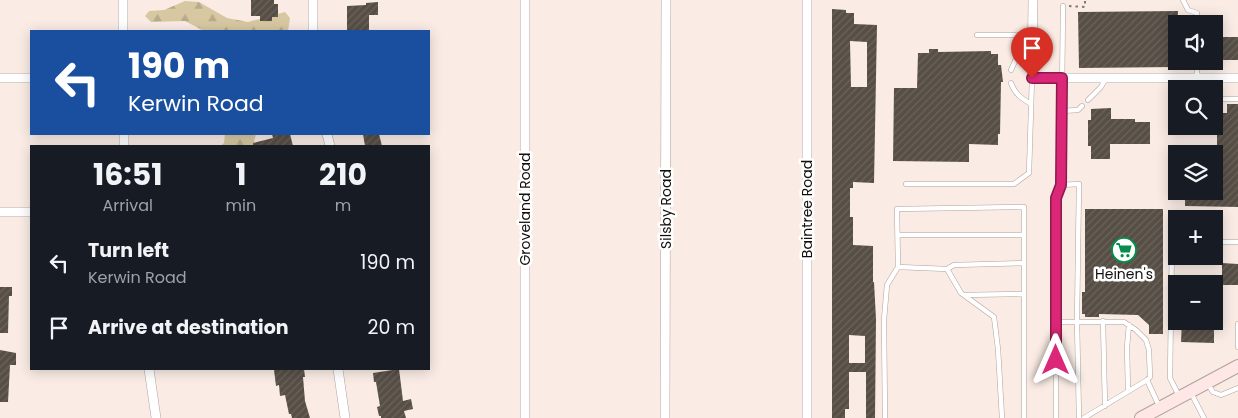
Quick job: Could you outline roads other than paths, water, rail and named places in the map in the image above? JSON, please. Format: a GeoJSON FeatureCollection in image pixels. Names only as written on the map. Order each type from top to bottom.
{"type":"FeatureCollection","features":[{"type":"Feature","properties":{"kind":"main road"},"geometry":{"type":"LineString","coordinates":[[1141,418],[1238,366]]}},
{"type":"Feature","properties":{"kind":"street"},"geometry":{"type":"LineString","coordinates":[[123,0],[123,30]]}},
{"type":"Feature","properties":{"kind":"street"},"geometry":{"type":"LineString","coordinates":[[313,0],[313,30]]}},
{"type":"Feature","properties":{"kind":"street","name":"Groveland Road"},"geometry":{"type":"LineString","coordinates":[[525,0],[525,418]]}},
{"type":"Feature","properties":{"kind":"street","name":"Silsby Road"},"geometry":{"type":"LineString","coordinates":[[665,418],[666,0]]}},
{"type":"Feature","properties":{"kind":"street","name":"Baintree Road"},"geometry":{"type":"LineString","coordinates":[[806,0],[807,418]]}},
{"type":"Feature","properties":{"kind":"street"},"geometry":{"type":"LineString","coordinates":[[1033,0],[1032,78],[1238,78]]}},
{"type":"Feature","properties":{"kind":"street"},"geometry":{"type":"LineString","coordinates":[[0,78],[30,78]]}},
{"type":"Feature","properties":{"kind":"street"},"geometry":{"type":"LineString","coordinates":[[0,212],[30,212]]}},
{"type":"Feature","properties":{"kind":"street"},"geometry":{"type":"LineString","coordinates":[[149,370],[156,418]]}},
{"type":"Feature","properties":{"kind":"street"},"geometry":{"type":"LineString","coordinates":[[338,370],[345,418]]}},
{"type":"Feature","properties":{"kind":"lane"},"geometry":{"type":"LineString","coordinates":[[1183,0],[1188,10],[1197,13],[1197,15]]}},
{"type":"Feature","properties":{"kind":"lane"},"geometry":{"type":"LineString","coordinates":[[1056,418],[1056,198],[1061,185],[1063,6]]}},
{"type":"Feature","properties":{"kind":"lane"},"geometry":{"type":"LineString","coordinates":[[976,35],[1033,34]]}},
{"type":"Feature","properties":{"kind":"lane"},"geometry":{"type":"LineString","coordinates":[[1011,70],[1016,59],[1032,53]]}},
{"type":"Feature","properties":{"kind":"lane"},"geometry":{"type":"LineString","coordinates":[[1197,70],[1197,78]]}},
{"type":"Feature","properties":{"kind":"lane"},"geometry":{"type":"LineString","coordinates":[[906,184],[1014,184],[1029,173],[1032,78]]}},
{"type":"Feature","properties":{"kind":"lane"},"geometry":{"type":"LineString","coordinates":[[1088,100],[1101,87],[1106,78]]}},
{"type":"Feature","properties":{"kind":"lane"},"geometry":{"type":"LineString","coordinates":[[1011,83],[1014,92],[1031,104]]}},
{"type":"Feature","properties":{"kind":"lane"},"geometry":{"type":"LineString","coordinates":[[1223,99],[1238,99]]}},
{"type":"Feature","properties":{"kind":"lane"},"geometry":{"type":"LineString","coordinates":[[1062,111],[1078,110],[1082,106]]}},
{"type":"Feature","properties":{"kind":"lane"},"geometry":{"type":"LineString","coordinates":[[1061,185],[1079,184],[1077,321],[1079,418]]}},
{"type":"Feature","properties":{"kind":"lane"},"geometry":{"type":"LineString","coordinates":[[884,418],[884,320],[887,285],[898,267],[897,209],[1024,207],[1024,418]]}},
{"type":"Feature","properties":{"kind":"lane"},"geometry":{"type":"LineString","coordinates":[[898,235],[1024,235]]}},
{"type":"Feature","properties":{"kind":"lane"},"geometry":{"type":"LineString","coordinates":[[1223,242],[1238,242]]}},
{"type":"Feature","properties":{"kind":"lane"},"geometry":{"type":"LineString","coordinates":[[898,267],[947,269],[954,265],[1024,263]]}},
{"type":"Feature","properties":{"kind":"lane"},"geometry":{"type":"LineString","coordinates":[[1172,265],[1170,378],[1203,417],[1197,418]]}},
{"type":"Feature","properties":{"kind":"lane"},"geometry":{"type":"LineString","coordinates":[[947,269],[961,293],[994,317],[1002,418]]}},
{"type":"Feature","properties":{"kind":"lane"},"geometry":{"type":"LineString","coordinates":[[964,295],[1024,294]]}},
{"type":"Feature","properties":{"kind":"lane"},"geometry":{"type":"LineString","coordinates":[[1103,321],[1104,406]]}},
{"type":"Feature","properties":{"kind":"lane"},"geometry":{"type":"LineString","coordinates":[[1056,322],[1124,322],[1146,340],[1150,362],[1150,377],[1084,418]]}},
{"type":"Feature","properties":{"kind":"lane"},"geometry":{"type":"LineString","coordinates":[[1238,324],[1238,347]]}},
{"type":"Feature","properties":{"kind":"lane"},"geometry":{"type":"LineString","coordinates":[[1128,391],[1127,347],[1129,325]]}},
{"type":"Feature","properties":{"kind":"lane"},"geometry":{"type":"LineString","coordinates":[[1147,380],[1160,408]]}},
{"type":"Feature","properties":{"kind":"lane"},"geometry":{"type":"LineString","coordinates":[[1206,383],[1213,392],[1221,395],[1238,388]]}},
{"type":"Feature","properties":{"kind":"place","name":"Heinen's"},"geometry":{"type":"Point","coordinates":[1124,250]}}]}
